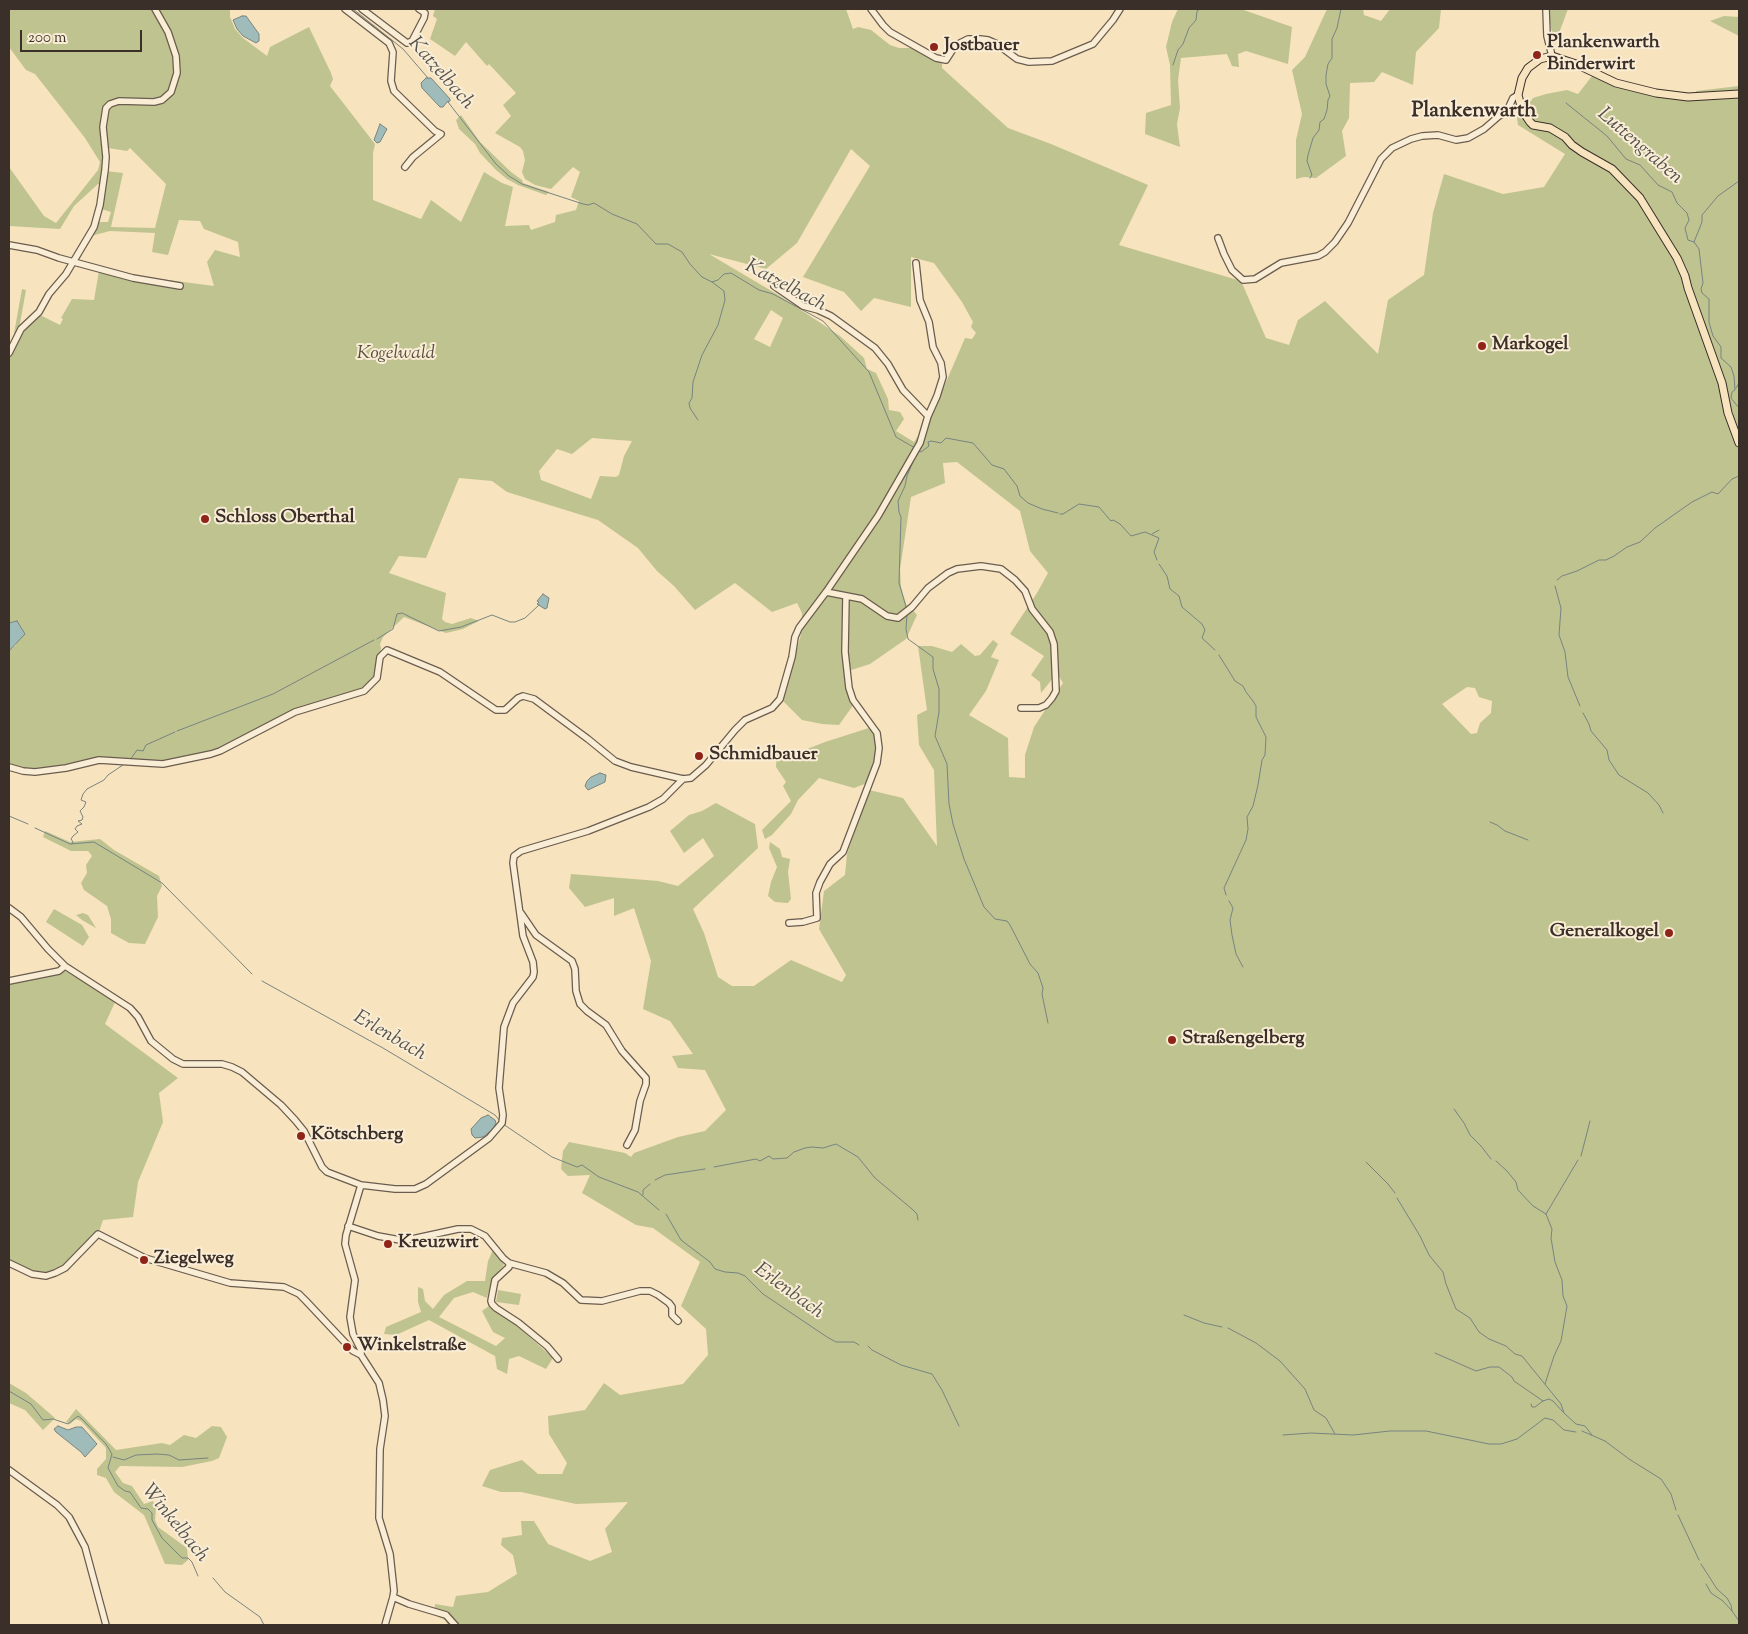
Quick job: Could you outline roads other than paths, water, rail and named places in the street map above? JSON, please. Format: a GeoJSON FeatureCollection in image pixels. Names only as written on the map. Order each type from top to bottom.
{"type":"FeatureCollection","features":[{"type":"Feature","properties":{"kind":"main road"},"geometry":{"type":"LineString","coordinates":[[1739,94],[1688,97],[1656,93],[1616,83],[1576,64],[1552,56],[1540,59],[1528,68],[1522,78],[1518,95],[1522,110],[1530,122],[1550,128],[1565,137],[1582,152],[1612,169],[1640,198],[1677,258],[1685,276],[1722,383],[1728,413],[1739,442]]}},
{"type":"Feature","properties":{"kind":"street"},"geometry":{"type":"LineString","coordinates":[[9,353],[21,329],[39,312],[49,294],[61,282],[92,230],[100,205],[106,164],[103,127],[106,108],[110,104],[119,101],[154,102],[162,100],[171,92],[175,83],[177,65],[174,48],[168,32],[155,9]]}},
{"type":"Feature","properties":{"kind":"street"},"geometry":{"type":"LineString","coordinates":[[345,9],[389,43],[393,52],[391,81],[394,90],[441,134],[413,157],[405,167]]}},
{"type":"Feature","properties":{"kind":"street"},"geometry":{"type":"LineString","coordinates":[[362,9],[406,43],[412,41],[424,18],[425,13],[419,9]]}},
{"type":"Feature","properties":{"kind":"street"},"geometry":{"type":"LineString","coordinates":[[871,9],[890,32],[936,58],[946,60],[956,46],[962,42],[980,39],[988,40],[1017,59],[1029,62],[1052,61],[1093,44],[1120,9]]}},
{"type":"Feature","properties":{"kind":"street"},"geometry":{"type":"LineString","coordinates":[[1546,9],[1547,36],[1552,56]]}},
{"type":"Feature","properties":{"kind":"street"},"geometry":{"type":"LineString","coordinates":[[1218,238],[1232,270],[1243,280],[1255,279],[1281,263],[1318,256],[1335,242],[1348,223],[1381,159],[1392,148],[1422,136],[1438,135],[1456,140],[1468,138],[1484,130],[1507,111],[1513,98],[1518,95]]}},
{"type":"Feature","properties":{"kind":"street"},"geometry":{"type":"LineString","coordinates":[[9,245],[37,250],[73,262],[144,281],[180,286]]}},
{"type":"Feature","properties":{"kind":"street"},"geometry":{"type":"LineString","coordinates":[[9,767],[35,772],[66,768],[99,760],[162,764],[211,754],[295,712],[364,691],[377,678],[380,658],[387,650],[440,672],[496,710],[505,710],[521,697],[529,696],[615,761],[631,767],[683,779],[690,778],[702,770],[745,720],[771,708],[780,699],[786,682],[796,634],[878,516],[920,443],[928,416],[942,382],[943,370],[932,347],[929,322],[920,300],[916,263]]}},
{"type":"Feature","properties":{"kind":"street"},"geometry":{"type":"LineString","coordinates":[[774,286],[803,306],[831,316],[875,348],[888,364],[903,390],[928,416]]}},
{"type":"Feature","properties":{"kind":"street"},"geometry":{"type":"LineString","coordinates":[[826,592],[862,600],[887,616],[898,618],[912,608],[928,588],[940,578],[957,569],[981,566],[992,567],[1008,574],[1025,592],[1032,608],[1050,632],[1056,659],[1054,677],[1056,690],[1052,698],[1046,705],[1039,708],[1021,708]]}},
{"type":"Feature","properties":{"kind":"street"},"geometry":{"type":"LineString","coordinates":[[789,923],[817,918],[816,893],[820,882],[830,864],[843,852],[877,763],[879,748],[877,733],[853,700],[849,688],[845,652],[846,596]]}},
{"type":"Feature","properties":{"kind":"street"},"geometry":{"type":"LineString","coordinates":[[9,908],[21,917],[65,966],[130,1008],[138,1017],[151,1041],[176,1061],[184,1064],[222,1064],[242,1072],[281,1105],[295,1120],[304,1131],[322,1167],[334,1175],[361,1185],[412,1189],[419,1187],[489,1138],[499,1129],[503,1118],[499,1088],[504,1027],[513,1003],[534,972],[533,962],[523,936],[513,863],[516,853],[588,831],[649,807],[663,799],[683,779]]}},
{"type":"Feature","properties":{"kind":"street"},"geometry":{"type":"LineString","coordinates":[[521,913],[536,936],[572,961],[575,969],[576,991],[580,1004],[606,1025],[622,1051],[646,1078],[635,1130],[627,1145]]}},
{"type":"Feature","properties":{"kind":"street"},"geometry":{"type":"LineString","coordinates":[[9,981],[59,971],[65,966]]}},
{"type":"Feature","properties":{"kind":"street"},"geometry":{"type":"LineString","coordinates":[[361,1185],[348,1226],[345,1244],[355,1280],[350,1317],[353,1334],[361,1350],[361,1355],[379,1383],[385,1411],[380,1449],[379,1518],[390,1554],[393,1597],[385,1625]]}},
{"type":"Feature","properties":{"kind":"street"},"geometry":{"type":"LineString","coordinates":[[348,1226],[378,1236],[400,1240],[458,1229],[471,1229],[485,1236],[509,1263],[546,1273],[563,1283],[581,1300],[602,1301],[640,1291],[650,1291],[669,1303],[672,1308],[672,1315],[678,1321]]}},
{"type":"Feature","properties":{"kind":"street"},"geometry":{"type":"LineString","coordinates":[[9,1263],[32,1274],[46,1276],[65,1268],[98,1234],[145,1258],[230,1283],[284,1287],[299,1294],[353,1351],[361,1355]]}},
{"type":"Feature","properties":{"kind":"street"},"geometry":{"type":"LineString","coordinates":[[509,1263],[508,1269],[495,1280],[492,1304],[547,1346],[558,1360]]}},
{"type":"Feature","properties":{"kind":"street"},"geometry":{"type":"LineString","coordinates":[[9,1470],[57,1505],[69,1517],[85,1547],[106,1625]]}},
{"type":"Feature","properties":{"kind":"street"},"geometry":{"type":"LineString","coordinates":[[393,1597],[446,1615],[455,1625]]}},
{"type":"Feature","properties":{"kind":"water"},"geometry":{"type":"Polygon","coordinates":[[[246,16],[259,34],[259,41],[256,43],[243,36],[237,29],[233,20],[246,16]]]}},
{"type":"Feature","properties":{"kind":"water"},"geometry":{"type":"Polygon","coordinates":[[[426,78],[431,78],[450,99],[443,107],[440,107],[422,88],[421,83],[426,78]]]}},
{"type":"Feature","properties":{"kind":"water"},"geometry":{"type":"Polygon","coordinates":[[[380,124],[387,129],[380,142],[377,143],[374,140],[380,124]]]}},
{"type":"Feature","properties":{"kind":"water"},"geometry":{"type":"Polygon","coordinates":[[[543,594],[549,598],[547,608],[545,609],[537,604],[539,602],[537,601],[543,594]]]}},
{"type":"Feature","properties":{"kind":"water"},"geometry":{"type":"Polygon","coordinates":[[[17,621],[25,634],[9,651],[9,623],[17,621]]]}},
{"type":"Feature","properties":{"kind":"water"},"geometry":{"type":"Polygon","coordinates":[[[600,773],[606,775],[605,782],[588,790],[585,786],[587,781],[600,773]]]}},
{"type":"Feature","properties":{"kind":"water"},"geometry":{"type":"Polygon","coordinates":[[[488,1115],[495,1120],[496,1123],[493,1129],[483,1137],[475,1138],[472,1135],[471,1129],[481,1118],[488,1115]]]}},
{"type":"Feature","properties":{"kind":"water"},"geometry":{"type":"Polygon","coordinates":[[[58,1426],[68,1430],[82,1427],[97,1444],[85,1457],[56,1432],[54,1429],[58,1426]]]}},
{"type":"Feature","properties":{"kind":"waterway","name":"Katzelbach"},"geometry":{"type":"LineString","coordinates":[[353,9],[403,49],[428,78]]}},
{"type":"Feature","properties":{"kind":"waterway"},"geometry":{"type":"LineString","coordinates":[[1173,65],[1178,50],[1183,44],[1189,28],[1196,20],[1197,11],[1200,9]]}},
{"type":"Feature","properties":{"kind":"waterway"},"geometry":{"type":"LineString","coordinates":[[1310,178],[1312,175],[1307,161],[1308,155],[1313,138],[1319,130],[1320,122],[1324,119],[1327,110],[1330,96],[1326,84],[1326,75],[1328,64],[1332,58],[1332,39],[1337,28],[1341,9]]}},
{"type":"Feature","properties":{"kind":"waterway","name":"Katzelbach"},"geometry":{"type":"LineString","coordinates":[[448,102],[496,164],[509,176],[522,184],[583,204],[594,203],[612,214],[637,224],[656,244],[668,244],[682,252],[702,277],[712,282],[718,280],[724,274],[731,273],[759,290],[773,294],[823,321],[869,372],[896,437],[915,448]]}},
{"type":"Feature","properties":{"kind":"waterway","name":"Luttengraben"},"geometry":{"type":"LineString","coordinates":[[1566,103],[1607,136],[1626,159],[1640,165],[1658,185],[1672,192],[1677,203],[1687,213],[1689,220],[1685,228],[1688,240],[1694,242],[1699,249],[1703,283],[1701,289],[1702,293],[1709,299],[1709,322],[1713,336],[1721,347],[1721,358],[1731,367],[1735,390],[1732,392],[1731,398],[1739,408]]}},
{"type":"Feature","properties":{"kind":"waterway"},"geometry":{"type":"LineString","coordinates":[[1694,242],[1702,222],[1702,215],[1718,196],[1739,181]]}},
{"type":"Feature","properties":{"kind":"waterway"},"geometry":{"type":"LineString","coordinates":[[698,420],[689,403],[692,398],[693,382],[702,355],[718,325],[725,300],[724,291],[712,282]]}},
{"type":"Feature","properties":{"kind":"waterway","name":"Luttengraben"},"geometry":{"type":"LineString","coordinates":[[1736,388],[1739,383]]}},
{"type":"Feature","properties":{"kind":"waterway","name":"Katzelbach"},"geometry":{"type":"LineString","coordinates":[[918,450],[921,452],[929,446],[928,442],[941,443],[946,438],[973,443],[992,465],[1004,469],[1017,486],[1020,496],[1028,503],[1058,513]]}},
{"type":"Feature","properties":{"kind":"waterway"},"geometry":{"type":"LineString","coordinates":[[907,610],[899,583],[901,517],[898,501],[917,452]]}},
{"type":"Feature","properties":{"kind":"waterway"},"geometry":{"type":"LineString","coordinates":[[1557,580],[1599,560],[1606,560],[1627,547],[1640,542],[1655,528],[1692,502],[1712,492],[1718,494],[1732,479],[1739,476]]}},
{"type":"Feature","properties":{"kind":"waterway","name":"Katzelbach"},"geometry":{"type":"LineString","coordinates":[[1060,514],[1079,504],[1099,507],[1111,521],[1113,520],[1120,524],[1131,536],[1145,532],[1159,538],[1154,552],[1157,560]]}},
{"type":"Feature","properties":{"kind":"waterway","name":"Katzelbach"},"geometry":{"type":"LineString","coordinates":[[1152,534],[1159,530]]}},
{"type":"Feature","properties":{"kind":"waterway"},"geometry":{"type":"LineString","coordinates":[[1159,564],[1167,576],[1170,589],[1179,596],[1182,607],[1202,624],[1205,630],[1202,638],[1215,650]]}},
{"type":"Feature","properties":{"kind":"waterway"},"geometry":{"type":"LineString","coordinates":[[1555,586],[1561,608],[1559,635],[1565,652],[1568,677],[1580,706]]}},
{"type":"Feature","properties":{"kind":"waterway"},"geometry":{"type":"LineString","coordinates":[[377,639],[393,629],[397,614],[402,613],[439,631],[461,627],[492,615],[515,622],[525,618],[539,605]]}},
{"type":"Feature","properties":{"kind":"waterway"},"geometry":{"type":"LineString","coordinates":[[907,614],[906,629],[908,639],[933,657],[933,669],[939,689],[939,712],[935,736],[947,764],[949,804],[964,859],[984,907],[995,919],[1007,921],[1030,964],[1038,973],[1043,988],[1042,994],[1048,1023]]}},
{"type":"Feature","properties":{"kind":"waterway"},"geometry":{"type":"LineString","coordinates":[[177,731],[273,694],[374,640]]}},
{"type":"Feature","properties":{"kind":"waterway"},"geometry":{"type":"LineString","coordinates":[[1219,655],[1235,681],[1243,686],[1256,706],[1256,717],[1266,737],[1265,755],[1262,760],[1258,785],[1253,806],[1247,817],[1248,829],[1246,840],[1224,888],[1226,895]]}},
{"type":"Feature","properties":{"kind":"waterway"},"geometry":{"type":"LineString","coordinates":[[1583,713],[1591,731],[1607,750],[1609,760],[1619,775],[1648,793],[1659,805],[1663,813]]}},
{"type":"Feature","properties":{"kind":"waterway"},"geometry":{"type":"LineString","coordinates":[[130,760],[137,750],[143,751],[146,745],[175,732]]}},
{"type":"Feature","properties":{"kind":"waterway"},"geometry":{"type":"LineString","coordinates":[[72,844],[71,839],[78,832],[75,829],[82,824],[78,821],[82,820],[83,817],[80,811],[86,802],[81,800],[83,794],[87,789],[104,780],[123,765]]}},
{"type":"Feature","properties":{"kind":"waterway","name":"Erlenbach"},"geometry":{"type":"LineString","coordinates":[[9,816],[28,824]]}},
{"type":"Feature","properties":{"kind":"waterway","name":"Katzelbach"},"geometry":{"type":"LineString","coordinates":[[1490,822],[1505,831],[1528,840]]}},
{"type":"Feature","properties":{"kind":"waterway","name":"Erlenbach"},"geometry":{"type":"LineString","coordinates":[[35,828],[70,844],[94,842],[162,883],[252,974]]}},
{"type":"Feature","properties":{"kind":"waterway"},"geometry":{"type":"LineString","coordinates":[[1229,901],[1233,908],[1230,920],[1236,954],[1243,967]]}},
{"type":"Feature","properties":{"kind":"waterway","name":"Erlenbach"},"geometry":{"type":"LineString","coordinates":[[262,981],[383,1048],[495,1115],[500,1121]]}},
{"type":"Feature","properties":{"kind":"waterway"},"geometry":{"type":"LineString","coordinates":[[1454,1109],[1470,1135],[1491,1159]]}},
{"type":"Feature","properties":{"kind":"waterway"},"geometry":{"type":"LineString","coordinates":[[1581,1156],[1590,1121]]}},
{"type":"Feature","properties":{"kind":"waterway","name":"Erlenbach"},"geometry":{"type":"LineString","coordinates":[[503,1124],[552,1157],[577,1167],[582,1165],[599,1177],[638,1192],[659,1210]]}},
{"type":"Feature","properties":{"kind":"waterway"},"geometry":{"type":"LineString","coordinates":[[714,1167],[756,1159],[760,1161],[769,1156],[773,1159],[787,1158],[794,1152],[805,1148],[823,1148],[836,1144],[858,1157],[875,1178],[917,1214],[918,1220]]}},
{"type":"Feature","properties":{"kind":"waterway"},"geometry":{"type":"LineString","coordinates":[[1546,1214],[1578,1160]]}},
{"type":"Feature","properties":{"kind":"waterway"},"geometry":{"type":"LineString","coordinates":[[1496,1161],[1507,1171],[1516,1182],[1518,1190],[1533,1206],[1546,1214],[1552,1229],[1551,1238],[1555,1262],[1562,1280],[1563,1296],[1567,1306],[1561,1341],[1545,1384]]}},
{"type":"Feature","properties":{"kind":"waterway"},"geometry":{"type":"LineString","coordinates":[[1366,1162],[1395,1193]]}},
{"type":"Feature","properties":{"kind":"waterway"},"geometry":{"type":"LineString","coordinates":[[655,1180],[665,1175],[705,1169]]}},
{"type":"Feature","properties":{"kind":"waterway"},"geometry":{"type":"LineString","coordinates":[[643,1195],[643,1190],[650,1184]]}},
{"type":"Feature","properties":{"kind":"waterway"},"geometry":{"type":"LineString","coordinates":[[1397,1198],[1429,1255],[1443,1272],[1456,1309],[1470,1318],[1479,1332],[1489,1339],[1506,1346],[1515,1354],[1522,1356],[1561,1404],[1564,1413],[1576,1424],[1585,1426],[1592,1435]]}},
{"type":"Feature","properties":{"kind":"waterway","name":"Erlenbach"},"geometry":{"type":"LineString","coordinates":[[666,1214],[681,1240],[710,1262],[715,1269],[745,1276],[763,1294],[836,1342],[854,1342],[859,1345]]}},
{"type":"Feature","properties":{"kind":"waterway"},"geometry":{"type":"LineString","coordinates":[[1184,1315],[1204,1323],[1222,1327]]}},
{"type":"Feature","properties":{"kind":"waterway"},"geometry":{"type":"LineString","coordinates":[[1228,1328],[1256,1343],[1280,1361],[1305,1389],[1314,1410],[1326,1418],[1335,1434]]}},
{"type":"Feature","properties":{"kind":"waterway","name":"Erlenbach"},"geometry":{"type":"LineString","coordinates":[[868,1346],[901,1365],[932,1374],[942,1390],[959,1426]]}},
{"type":"Feature","properties":{"kind":"waterway"},"geometry":{"type":"LineString","coordinates":[[1435,1353],[1476,1371],[1490,1367],[1499,1367],[1512,1377],[1514,1381],[1543,1401],[1549,1399],[1553,1401],[1563,1412]]}},
{"type":"Feature","properties":{"kind":"waterway","name":"Winkelbach"},"geometry":{"type":"LineString","coordinates":[[9,1391],[31,1404],[43,1420],[53,1419],[68,1424],[78,1416],[82,1419],[106,1444],[112,1454],[108,1468],[118,1486],[130,1492],[141,1508],[148,1509],[152,1513],[152,1520],[162,1538],[182,1558],[188,1558],[192,1562],[198,1576]]}},
{"type":"Feature","properties":{"kind":"waterway"},"geometry":{"type":"LineString","coordinates":[[1531,1404],[1532,1407],[1535,1407],[1543,1401]]}},
{"type":"Feature","properties":{"kind":"waterway"},"geometry":{"type":"LineString","coordinates":[[1283,1435],[1311,1433],[1353,1435],[1390,1431],[1426,1431],[1489,1444],[1501,1444],[1517,1439],[1545,1418],[1553,1420],[1564,1430],[1576,1432]]}},
{"type":"Feature","properties":{"kind":"waterway"},"geometry":{"type":"LineString","coordinates":[[1582,1431],[1605,1441],[1661,1479],[1671,1494],[1676,1510]]}},
{"type":"Feature","properties":{"kind":"waterway"},"geometry":{"type":"LineString","coordinates":[[113,1457],[124,1460],[136,1455],[157,1454],[169,1455],[179,1460],[208,1458]]}},
{"type":"Feature","properties":{"kind":"waterway"},"geometry":{"type":"LineString","coordinates":[[1678,1515],[1699,1560]]}},
{"type":"Feature","properties":{"kind":"waterway"},"geometry":{"type":"LineString","coordinates":[[1701,1564],[1717,1589],[1727,1598],[1732,1611],[1739,1621]]}},
{"type":"Feature","properties":{"kind":"waterway","name":"Winkelbach"},"geometry":{"type":"LineString","coordinates":[[213,1578],[225,1592],[260,1617],[264,1625]]}},
{"type":"Feature","properties":{"kind":"waterway"},"geometry":{"type":"LineString","coordinates":[[1706,1584],[1711,1593],[1723,1601],[1732,1611]]}},
{"type":"Feature","properties":{"kind":"place","name":"Jostbauer"},"geometry":{"type":"Point","coordinates":[934,47]}},
{"type":"Feature","properties":{"kind":"place","name":"Plankenwarth Binderwirt"},"geometry":{"type":"Point","coordinates":[1537,55]}},
{"type":"Feature","properties":{"kind":"place","name":"Markogel"},"geometry":{"type":"Point","coordinates":[1482,346]}},
{"type":"Feature","properties":{"kind":"place","name":"Schloss Oberthal"},"geometry":{"type":"Point","coordinates":[205,519]}},
{"type":"Feature","properties":{"kind":"place","name":"Schmidbauer"},"geometry":{"type":"Point","coordinates":[699,756]}},
{"type":"Feature","properties":{"kind":"place","name":"Generalkogel"},"geometry":{"type":"Point","coordinates":[1669,933]}},
{"type":"Feature","properties":{"kind":"place","name":"Straßengelberg"},"geometry":{"type":"Point","coordinates":[1172,1040]}},
{"type":"Feature","properties":{"kind":"place","name":"Kötschberg"},"geometry":{"type":"Point","coordinates":[301,1136]}},
{"type":"Feature","properties":{"kind":"place","name":"Kreuzwirt"},"geometry":{"type":"Point","coordinates":[388,1244]}},
{"type":"Feature","properties":{"kind":"place","name":"Ziegelweg"},"geometry":{"type":"Point","coordinates":[144,1260]}},
{"type":"Feature","properties":{"kind":"place","name":"Winkelstraße"},"geometry":{"type":"Point","coordinates":[347,1347]}},
{"type":"Feature","properties":{"kind":"district","name":"Plankenwarth"},"geometry":{"type":"Point","coordinates":[1474,112]}},
{"type":"Feature","properties":{"kind":"park label","name":"Kogelwald"},"geometry":{"type":"Point","coordinates":[396,355]}}]}
